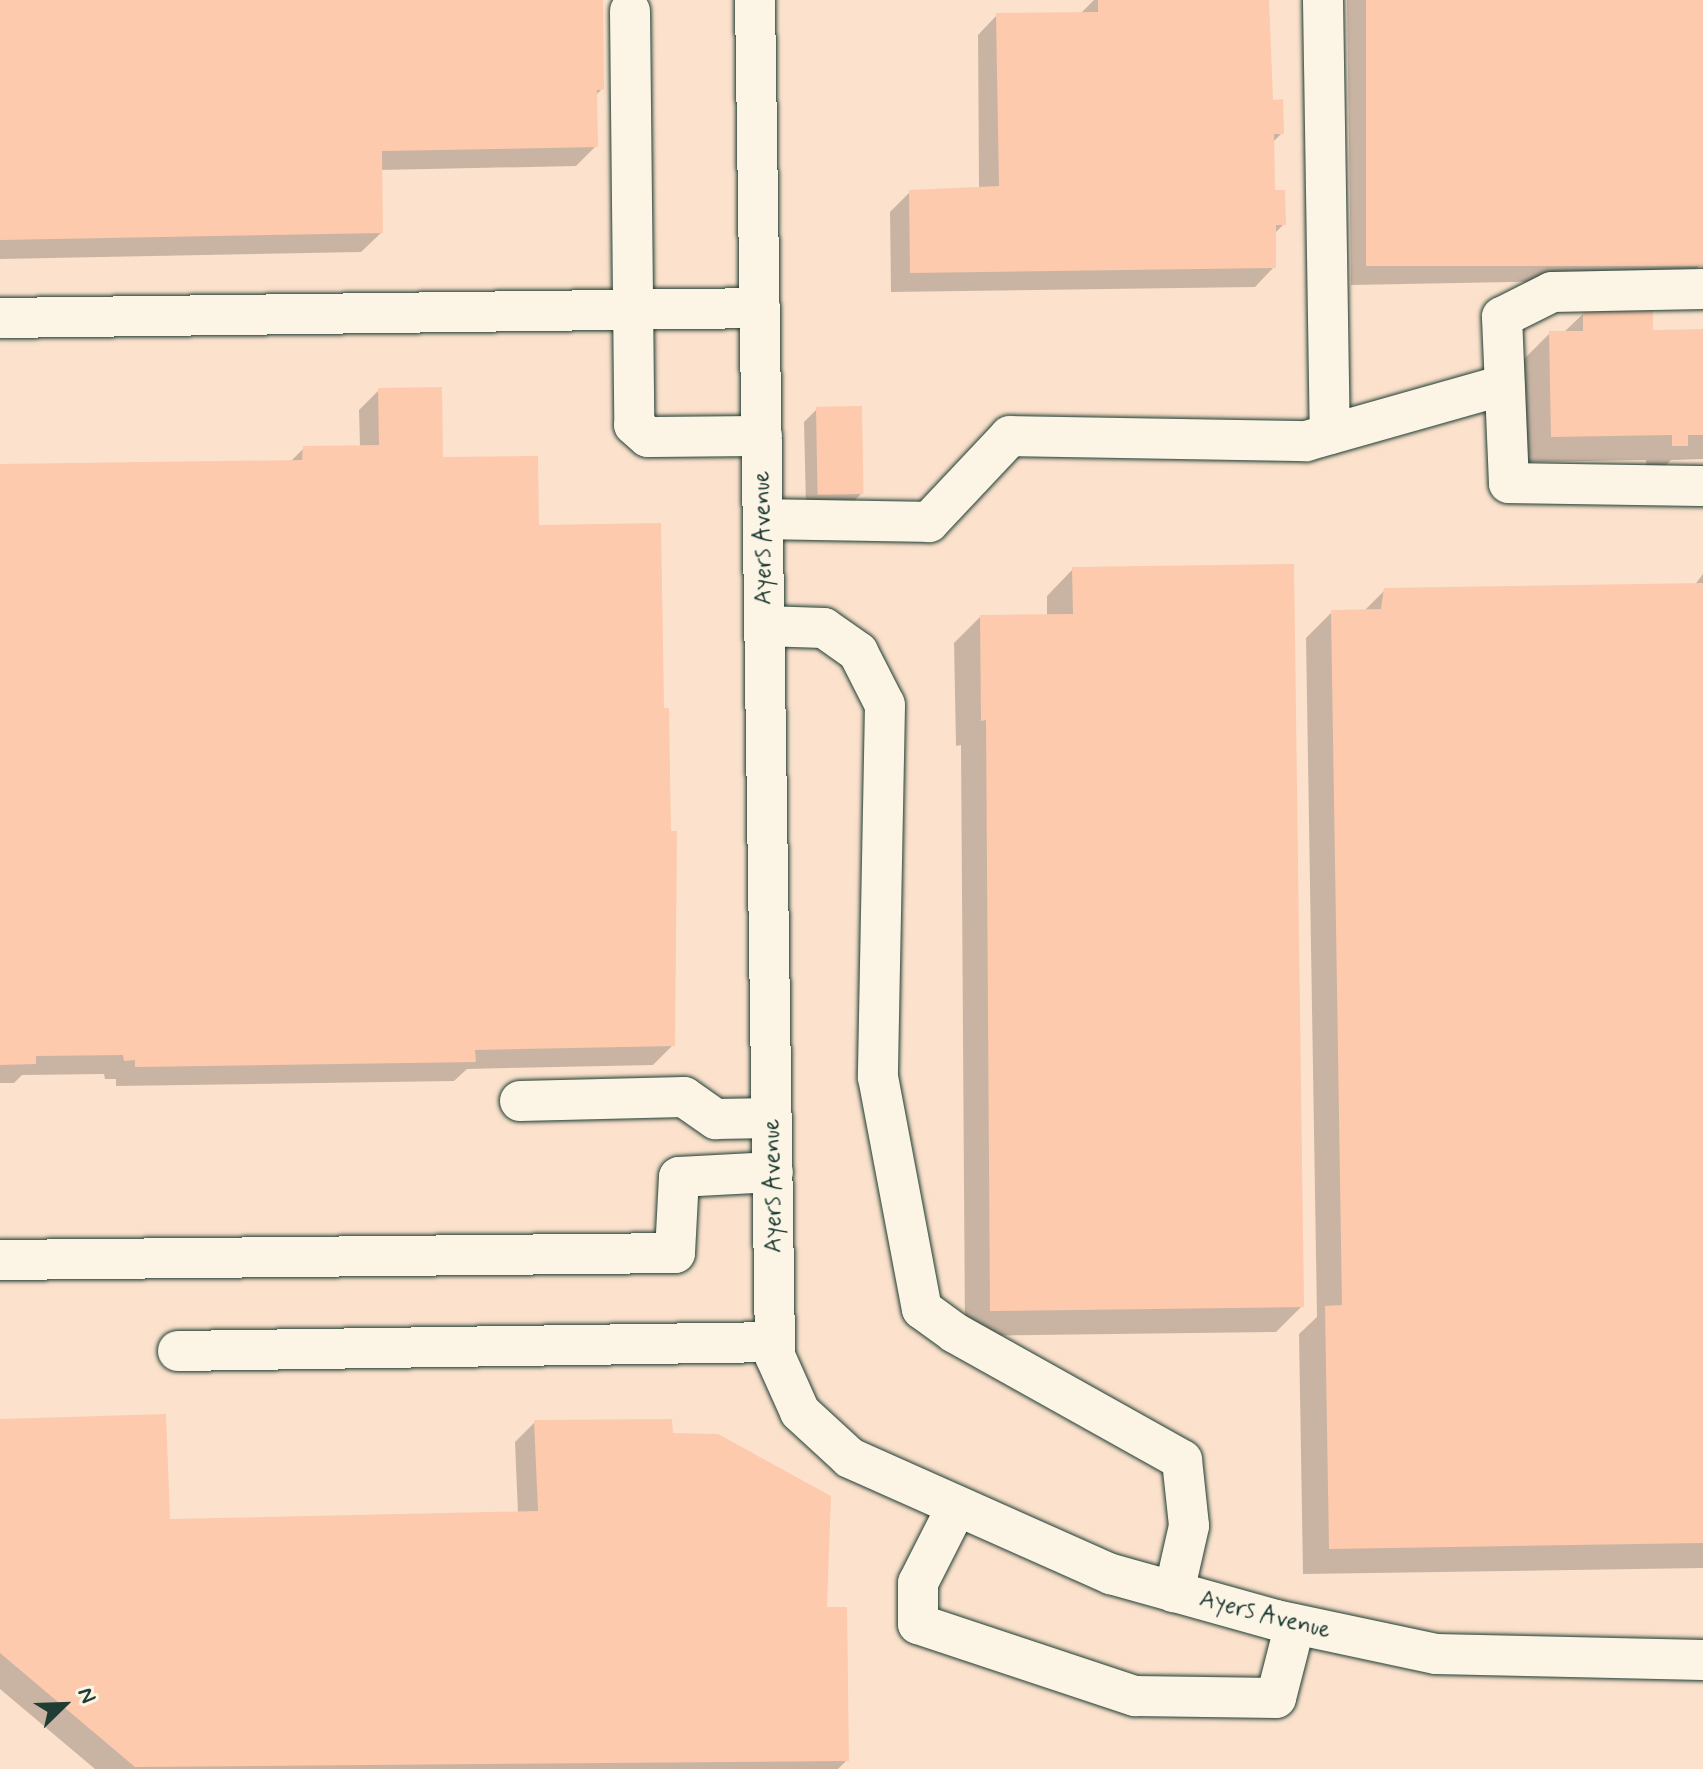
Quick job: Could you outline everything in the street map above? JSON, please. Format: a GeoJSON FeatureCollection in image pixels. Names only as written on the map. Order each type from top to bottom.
{"type":"FeatureCollection","features":[{"type":"Feature","properties":{"kind":"street","name":"Ayers Avenue"},"geometry":{"type":"LineString","coordinates":[[755,0],[775,1356],[800,1412],[850,1458],[1111,1574],[1174,1592],[1295,1624],[1436,1654],[1703,1660]]}},
{"type":"Feature","properties":{"kind":"street"},"geometry":{"type":"LineString","coordinates":[[1323,0],[1330,434]]}},
{"type":"Feature","properties":{"kind":"street"},"geometry":{"type":"LineString","coordinates":[[630,11],[634,425],[640,434],[762,436]]}},
{"type":"Feature","properties":{"kind":"street"},"geometry":{"type":"LineString","coordinates":[[1703,289],[1552,292],[1502,317],[1509,483],[1703,486]]}},
{"type":"Feature","properties":{"kind":"street"},"geometry":{"type":"LineString","coordinates":[[0,318],[760,308]]}},
{"type":"Feature","properties":{"kind":"street"},"geometry":{"type":"LineString","coordinates":[[763,519],[929,522],[1010,436],[1306,441],[1504,385]]}},
{"type":"Feature","properties":{"kind":"street"},"geometry":{"type":"LineString","coordinates":[[764,626],[824,628],[858,652],[885,705],[878,1077],[922,1309],[955,1333],[1182,1460],[1189,1526],[1174,1592]]}},
{"type":"Feature","properties":{"kind":"street"},"geometry":{"type":"LineString","coordinates":[[520,1101],[684,1097],[716,1119],[772,1118]]}},
{"type":"Feature","properties":{"kind":"street"},"geometry":{"type":"LineString","coordinates":[[0,1260],[675,1253],[679,1177],[773,1172]]}},
{"type":"Feature","properties":{"kind":"street"},"geometry":{"type":"LineString","coordinates":[[178,1351],[775,1342]]}},
{"type":"Feature","properties":{"kind":"street"},"geometry":{"type":"LineString","coordinates":[[957,1506],[918,1583],[918,1624],[1135,1696],[1276,1698],[1295,1624]]}},
{"type":"Feature","properties":{"kind":"shaded area"},"geometry":{"type":"Polygon","coordinates":[[[0,0],[1703,0],[1703,1769],[0,1769],[0,0]]]}},
{"type":"Feature","properties":{"kind":"building"},"geometry":{"type":"Polygon","coordinates":[[[0,0],[603,0],[604,90],[597,90],[598,147],[382,151],[383,233],[0,240],[0,0]]]}},
{"type":"Feature","properties":{"kind":"building"},"geometry":{"type":"Polygon","coordinates":[[[1098,0],[1269,0],[1273,100],[1283,99],[1284,134],[1274,134],[1275,190],[1285,190],[1286,225],[1276,225],[1276,268],[910,273],[909,190],[999,186],[996,13],[1098,12],[1098,0]]]}},
{"type":"Feature","properties":{"kind":"building"},"geometry":{"type":"Polygon","coordinates":[[[1366,0],[1703,0],[1703,266],[1366,266],[1366,0]]]}},
{"type":"Feature","properties":{"kind":"building"},"geometry":{"type":"Polygon","coordinates":[[[1653,309],[1653,330],[1703,329],[1703,435],[1688,435],[1688,446],[1672,446],[1672,435],[1551,437],[1549,331],[1583,331],[1583,311],[1653,309]]]}},
{"type":"Feature","properties":{"kind":"building"},"geometry":{"type":"Polygon","coordinates":[[[442,387],[443,457],[538,456],[539,525],[661,523],[664,708],[669,708],[671,831],[677,831],[675,1046],[475,1050],[476,1062],[135,1067],[135,1060],[124,1061],[123,1055],[36,1056],[36,1064],[0,1065],[0,464],[302,460],[303,446],[379,445],[378,388],[442,387]]]}},
{"type":"Feature","properties":{"kind":"building"},"geometry":{"type":"Polygon","coordinates":[[[862,406],[864,494],[818,495],[816,407],[862,406]]]}},
{"type":"Feature","properties":{"kind":"building"},"geometry":{"type":"Polygon","coordinates":[[[1294,564],[1304,1307],[990,1311],[986,720],[981,721],[980,615],[1073,614],[1072,567],[1294,564]]]}},
{"type":"Feature","properties":{"kind":"building"},"geometry":{"type":"Polygon","coordinates":[[[1703,583],[1703,1543],[1329,1549],[1325,1306],[1342,1305],[1331,610],[1381,609],[1384,588],[1703,583]]]}},
{"type":"Feature","properties":{"kind":"building"},"geometry":{"type":"Polygon","coordinates":[[[166,1414],[170,1519],[538,1511],[534,1420],[672,1419],[673,1433],[718,1434],[831,1496],[827,1607],[847,1607],[849,1761],[135,1767],[0,1653],[0,1419],[166,1414]]]}}]}
